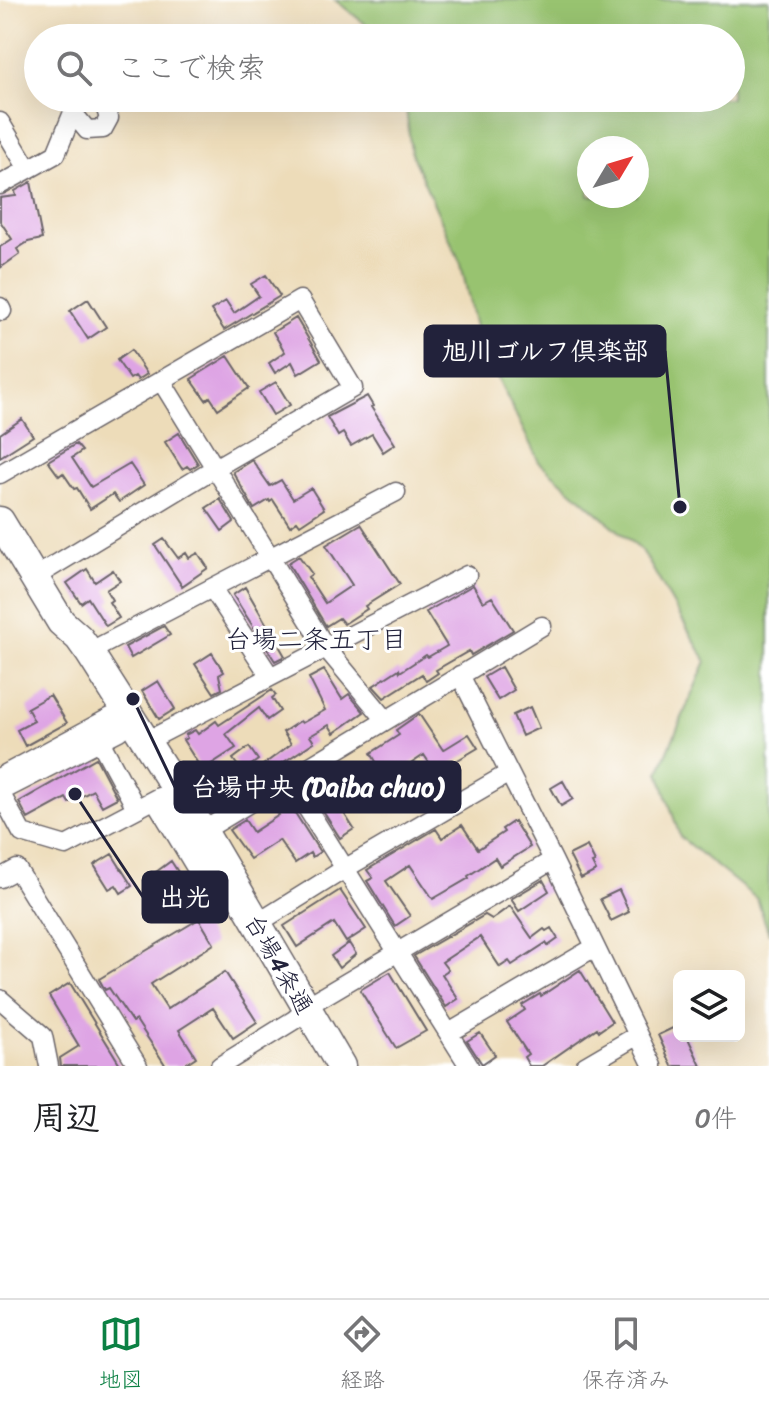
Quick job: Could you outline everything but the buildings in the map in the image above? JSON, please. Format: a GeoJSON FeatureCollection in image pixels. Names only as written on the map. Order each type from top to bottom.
{"type":"FeatureCollection","features":[{"type":"Feature","properties":{"kind":"highway","name":"台場4条通"},"geometry":{"type":"LineString","coordinates":[[0,521],[61,622],[89,652],[203,831],[341,1066]]}},
{"type":"Feature","properties":{"kind":"highway","name":"台場4条通"},"geometry":{"type":"LineString","coordinates":[[61,622],[64,644],[148,802],[306,1010],[323,1066]]}},
{"type":"Feature","properties":{"kind":"highway"},"geometry":{"type":"LineString","coordinates":[[203,831],[266,918],[306,1010],[359,1066]]}},
{"type":"Feature","properties":{"kind":"street"},"geometry":{"type":"LineString","coordinates":[[0,185],[56,154],[75,112]]}},
{"type":"Feature","properties":{"kind":"street"},"geometry":{"type":"LineString","coordinates":[[81,112],[87,130],[103,129],[109,118],[107,112]]}},
{"type":"Feature","properties":{"kind":"street"},"geometry":{"type":"LineString","coordinates":[[0,122],[28,169]]}},
{"type":"Feature","properties":{"kind":"street"},"geometry":{"type":"LineString","coordinates":[[0,474],[300,300],[353,388],[35,577]]}},
{"type":"Feature","properties":{"kind":"street"},"geometry":{"type":"LineString","coordinates":[[162,382],[326,648],[386,720]]}},
{"type":"Feature","properties":{"kind":"street"},"geometry":{"type":"LineString","coordinates":[[89,652],[396,492]]}},
{"type":"Feature","properties":{"kind":"street"},"geometry":{"type":"LineString","coordinates":[[145,742],[467,575]]}},
{"type":"Feature","properties":{"kind":"street"},"geometry":{"type":"LineString","coordinates":[[212,588],[270,676]]}},
{"type":"Feature","properties":{"kind":"street"},"geometry":{"type":"LineString","coordinates":[[203,831],[542,626]]}},
{"type":"Feature","properties":{"kind":"street"},"geometry":{"type":"LineString","coordinates":[[460,675],[653,1066]]}},
{"type":"Feature","properties":{"kind":"street"},"geometry":{"type":"LineString","coordinates":[[0,777],[110,729]]}},
{"type":"Feature","properties":{"kind":"street"},"geometry":{"type":"LineString","coordinates":[[110,729],[0,792],[22,833],[66,846],[148,802]]}},
{"type":"Feature","properties":{"kind":"street"},"geometry":{"type":"LineString","coordinates":[[266,918],[509,773]]}},
{"type":"Feature","properties":{"kind":"street"},"geometry":{"type":"LineString","coordinates":[[288,778],[469,1066]]}},
{"type":"Feature","properties":{"kind":"street"},"geometry":{"type":"LineString","coordinates":[[220,1066],[396,952],[553,860]]}},
{"type":"Feature","properties":{"kind":"street"},"geometry":{"type":"LineString","coordinates":[[0,878],[17,869],[138,1066]]}},
{"type":"Feature","properties":{"kind":"street"},"geometry":{"type":"LineString","coordinates":[[449,1033],[595,947]]}},
{"type":"Feature","properties":{"kind":"street"},"geometry":{"type":"LineString","coordinates":[[0,999],[43,1036],[49,1066]]}},
{"type":"Feature","properties":{"kind":"street"},"geometry":{"type":"LineString","coordinates":[[585,1066],[638,1035]]}},
{"type":"Feature","properties":{"kind":"green space"},"geometry":{"type":"Polygon","coordinates":[[[335,0],[769,0],[769,934],[757,899],[680,837],[659,772],[706,661],[643,552],[539,462],[477,336],[461,264],[411,153],[407,112],[745,112],[745,24],[365,24],[335,0]]]}},
{"type":"Feature","properties":{"kind":"place","name":"旭川ゴルフ倶楽部"},"geometry":{"type":"Point","coordinates":[680,507]}},
{"type":"Feature","properties":{"kind":"place","name":"台場中央 (Daiba chuo)"},"geometry":{"type":"Point","coordinates":[133,699]}},
{"type":"Feature","properties":{"kind":"place","name":"出光"},"geometry":{"type":"Point","coordinates":[75,794]}},
{"type":"Feature","properties":{"kind":"district","name":"台場二条五丁目"},"geometry":{"type":"Point","coordinates":[316,639]}}]}
